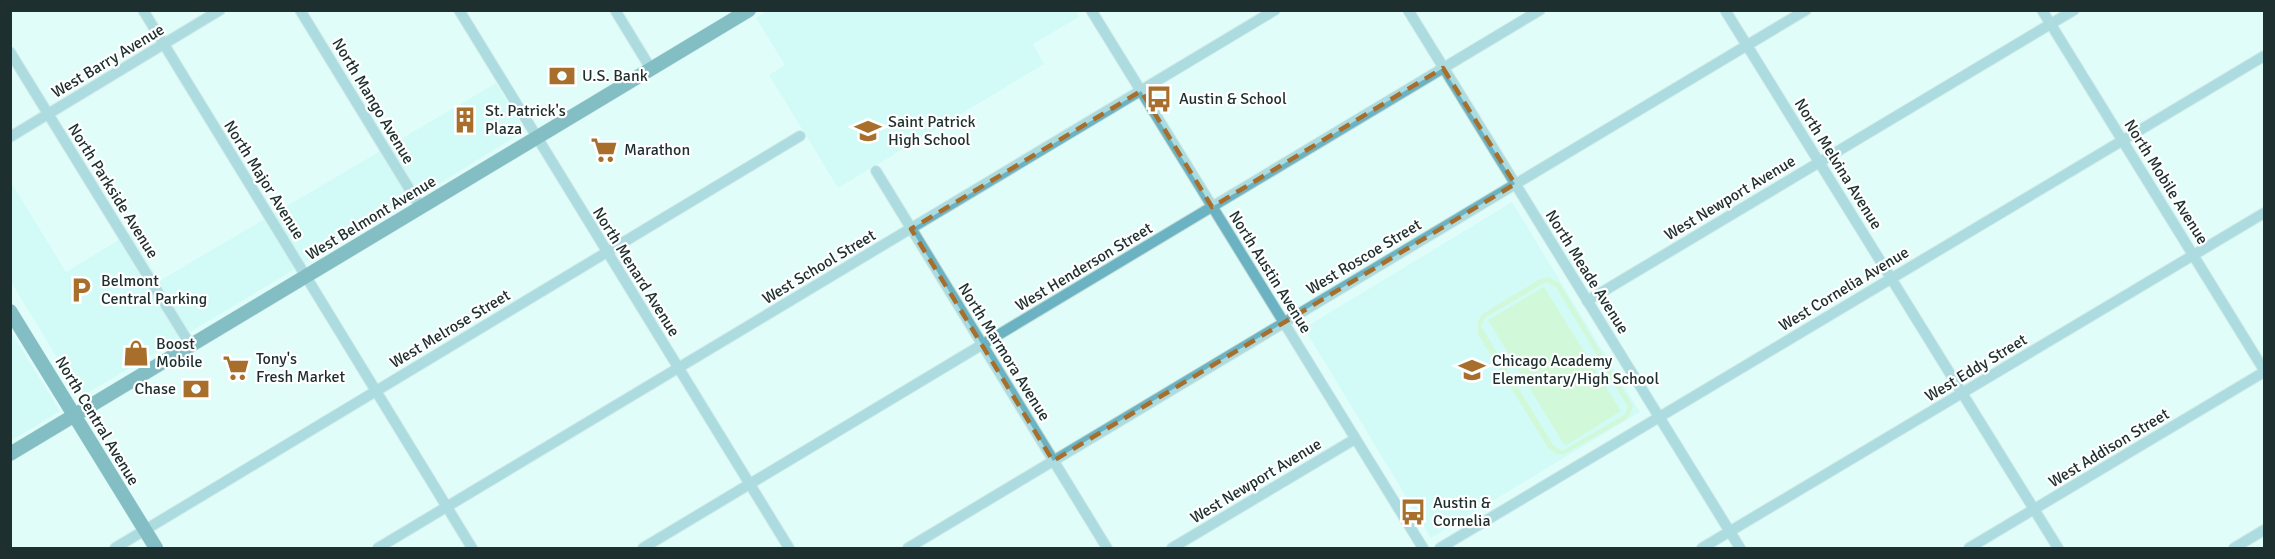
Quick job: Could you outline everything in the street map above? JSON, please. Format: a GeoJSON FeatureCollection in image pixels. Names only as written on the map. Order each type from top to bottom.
{"type":"FeatureCollection","features":[{"type":"Feature","properties":{"kind":"main road","name":"West Belmont Avenue"},"geometry":{"type":"LineString","coordinates":[[10,454],[749,10]]}},
{"type":"Feature","properties":{"kind":"main road","name":"North Central Avenue"},"geometry":{"type":"LineString","coordinates":[[10,310],[156,549]]}},
{"type":"Feature","properties":{"kind":"street","name":"North Major Avenue"},"geometry":{"type":"LineString","coordinates":[[143,10],[472,549]]}},
{"type":"Feature","properties":{"kind":"street","name":"West Barry Avenue"},"geometry":{"type":"LineString","coordinates":[[10,137],[220,10]]}},
{"type":"Feature","properties":{"kind":"street","name":"North Mango Avenue"},"geometry":{"type":"LineString","coordinates":[[300,10],[421,208]]}},
{"type":"Feature","properties":{"kind":"street","name":"North Menard Avenue"},"geometry":{"type":"LineString","coordinates":[[459,10],[789,549]]}},
{"type":"Feature","properties":{"kind":"street"},"geometry":{"type":"LineString","coordinates":[[615,10],[651,69]]}},
{"type":"Feature","properties":{"kind":"street","name":"North Austin Avenue"},"geometry":{"type":"LineString","coordinates":[[1091,10],[1423,549]]}},
{"type":"Feature","properties":{"kind":"street","name":"West School Street"},"geometry":{"type":"LineString","coordinates":[[378,549],[1275,10]]}},
{"type":"Feature","properties":{"kind":"street","name":"North Meade Avenue"},"geometry":{"type":"LineString","coordinates":[[1408,10],[1740,549]]}},
{"type":"Feature","properties":{"kind":"street","name":"West Henderson Street"},"geometry":{"type":"LineString","coordinates":[[643,549],[1540,10]]}},
{"type":"Feature","properties":{"kind":"street","name":"North Melvina Avenue"},"geometry":{"type":"LineString","coordinates":[[1725,10],[2058,549]]}},
{"type":"Feature","properties":{"kind":"street","name":"West Roscoe Street"},"geometry":{"type":"LineString","coordinates":[[908,549],[1806,10]]}},
{"type":"Feature","properties":{"kind":"street","name":"North Mobile Avenue"},"geometry":{"type":"LineString","coordinates":[[2042,10],[2265,371]]}},
{"type":"Feature","properties":{"kind":"street","name":"West Newport Avenue"},"geometry":{"type":"LineString","coordinates":[[1587,301],[2074,10]]}},
{"type":"Feature","properties":{"kind":"street","name":"North Parkside Avenue"},"geometry":{"type":"LineString","coordinates":[[10,52],[191,346]]}},
{"type":"Feature","properties":{"kind":"street","name":"West Cornelia Avenue"},"geometry":{"type":"LineString","coordinates":[[1440,549],[2265,56]]}},
{"type":"Feature","properties":{"kind":"street","name":"West Melrose Street"},"geometry":{"type":"LineString","coordinates":[[115,549],[800,136]]}},
{"type":"Feature","properties":{"kind":"street","name":"North Marmora Avenue"},"geometry":{"type":"LineString","coordinates":[[876,171],[1107,549]]}},
{"type":"Feature","properties":{"kind":"street","name":"West Eddy Street"},"geometry":{"type":"LineString","coordinates":[[1702,549],[2265,213]]}},
{"type":"Feature","properties":{"kind":"street","name":"West Addison Street"},"geometry":{"type":"LineString","coordinates":[[1969,549],[2265,371]]}},
{"type":"Feature","properties":{"kind":"street","name":"West Newport Avenue"},"geometry":{"type":"LineString","coordinates":[[1172,549],[1355,439]]}},
{"type":"Feature","properties":{"kind":"street"},"geometry":{"type":"LineString","coordinates":[[2234,549],[2265,530]]}},
{"type":"Feature","properties":{"kind":"highlighted area"},"geometry":{"type":"Polygon","coordinates":[[[1443,68],[1515,184],[1053,461],[911,229],[1141,91],[1212,207],[1443,68]]]}},
{"type":"Feature","properties":{"kind":"shaded area","name":"Saint Patrick High School"},"geometry":{"type":"Polygon","coordinates":[[[768,10],[1075,10],[1079,17],[1033,44],[1044,64],[838,188],[769,75],[785,65],[756,18],[768,10]]]}},
{"type":"Feature","properties":{"kind":"shaded area"},"geometry":{"type":"Polygon","coordinates":[[[496,83],[525,131],[81,397],[11,282],[11,182],[66,272],[130,233],[159,281],[496,83]]]}},
{"type":"Feature","properties":{"kind":"shaded area","name":"Chicago Academy Elementary/High School"},"geometry":{"type":"Polygon","coordinates":[[[1512,202],[1640,412],[1431,538],[1304,328],[1512,202]]]}},
{"type":"Feature","properties":{"kind":"shaded area"},"geometry":{"type":"Polygon","coordinates":[[[10,330],[60,411],[11,441],[10,441],[10,330]]]}},
{"type":"Feature","properties":{"kind":"green space"},"geometry":{"type":"Polygon","coordinates":[[[1549,277],[1560,284],[1633,406],[1630,415],[1625,420],[1563,455],[1548,448],[1478,334],[1479,321],[1484,313],[1540,279],[1549,277]],[[1546,282],[1486,317],[1481,326],[1553,445],[1562,451],[1624,415],[1628,407],[1556,287],[1546,282]]]}},
{"type":"Feature","properties":{"kind":"green space"},"geometry":{"type":"Polygon","coordinates":[[[1544,287],[1621,411],[1565,446],[1488,320],[1544,287]]]}},
{"type":"Feature","properties":{"kind":"place","name":"U.S. Bank"},"geometry":{"type":"Point","coordinates":[562,76]}},
{"type":"Feature","properties":{"kind":"place","name":"Austin & School"},"geometry":{"type":"Point","coordinates":[1159,99]}},
{"type":"Feature","properties":{"kind":"place","name":"St. Patrick's Plaza"},"geometry":{"type":"Point","coordinates":[465,120]}},
{"type":"Feature","properties":{"kind":"place","name":"Saint Patrick High School"},"geometry":{"type":"Point","coordinates":[868,131]}},
{"type":"Feature","properties":{"kind":"place","name":"Marathon"},"geometry":{"type":"Point","coordinates":[604,150]}},
{"type":"Feature","properties":{"kind":"place","name":"Belmont Central Parking"},"geometry":{"type":"Point","coordinates":[81,290]}},
{"type":"Feature","properties":{"kind":"place","name":"Boost Mobile"},"geometry":{"type":"Point","coordinates":[136,353]}},
{"type":"Feature","properties":{"kind":"place","name":"Tony's Fresh Market"},"geometry":{"type":"Point","coordinates":[236,368]}},
{"type":"Feature","properties":{"kind":"place","name":"Chicago Academy Elementary/High School"},"geometry":{"type":"Point","coordinates":[1472,370]}},
{"type":"Feature","properties":{"kind":"place","name":"Chase"},"geometry":{"type":"Point","coordinates":[196,389]}},
{"type":"Feature","properties":{"kind":"place","name":"Austin & Cornelia"},"geometry":{"type":"Point","coordinates":[1413,512]}}]}
